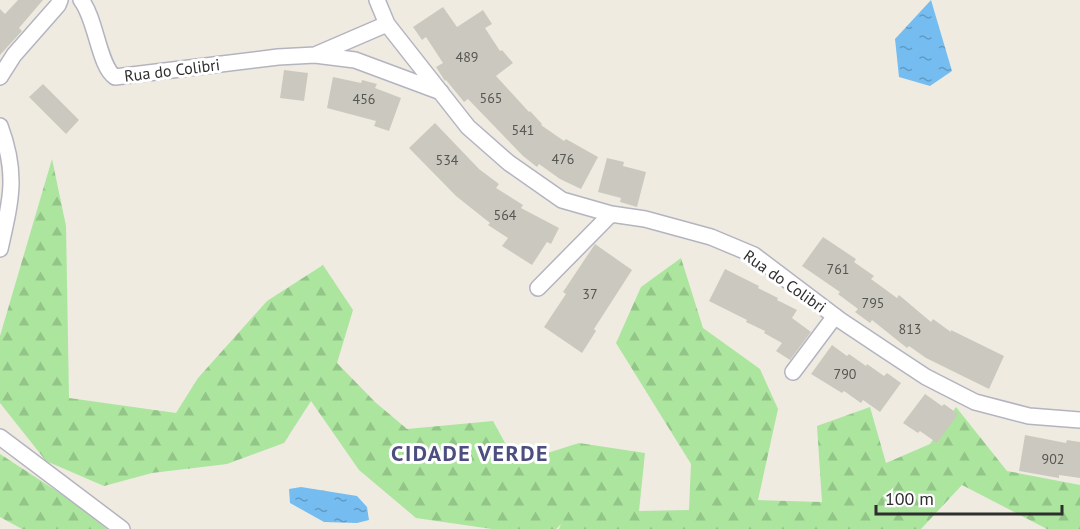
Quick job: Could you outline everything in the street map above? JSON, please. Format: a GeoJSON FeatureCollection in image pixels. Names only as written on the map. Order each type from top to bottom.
{"type":"FeatureCollection","features":[{"type":"Feature","properties":{"kind":"street"},"geometry":{"type":"LineString","coordinates":[[0,77],[14,55],[60,0]]}},
{"type":"Feature","properties":{"kind":"street","name":"Rua do Colibri"},"geometry":{"type":"LineString","coordinates":[[81,0],[94,26],[107,69],[115,77],[278,57],[315,55],[355,60],[441,92]]}},
{"type":"Feature","properties":{"kind":"street"},"geometry":{"type":"LineString","coordinates":[[376,0],[387,24]]}},
{"type":"Feature","properties":{"kind":"street","name":"Rua do Colibri"},"geometry":{"type":"LineString","coordinates":[[315,55],[387,24],[468,127],[509,163],[562,200],[711,237],[754,255],[835,316],[926,376],[975,402],[1029,416],[1080,420]]}},
{"type":"Feature","properties":{"kind":"street"},"geometry":{"type":"LineString","coordinates":[[0,126],[9,150],[12,191],[0,249]]}},
{"type":"Feature","properties":{"kind":"street"},"geometry":{"type":"LineString","coordinates":[[538,288],[611,214]]}},
{"type":"Feature","properties":{"kind":"street"},"geometry":{"type":"LineString","coordinates":[[792,372],[835,316]]}},
{"type":"Feature","properties":{"kind":"street"},"geometry":{"type":"LineString","coordinates":[[0,437],[122,529]]}},
{"type":"Feature","properties":{"kind":"green space"},"geometry":{"type":"Polygon","coordinates":[[[52,159],[66,226],[69,398],[176,413],[198,378],[267,301],[323,265],[353,310],[337,363],[375,402],[407,429],[493,421],[516,463],[579,443],[645,453],[639,511],[689,510],[691,464],[616,343],[641,287],[681,258],[703,328],[760,369],[778,409],[758,500],[822,502],[817,426],[870,407],[886,463],[930,444],[956,407],[1007,471],[1080,485],[1080,529],[1047,529],[962,485],[921,529],[559,529],[561,524],[556,529],[492,529],[416,518],[359,470],[311,401],[284,443],[227,464],[152,473],[104,486],[46,461],[0,403],[0,336],[52,159]]]}},
{"type":"Feature","properties":{"kind":"green space"},"geometry":{"type":"Polygon","coordinates":[[[0,454],[69,499],[107,529],[22,529],[0,517],[0,454]]]}},
{"type":"Feature","properties":{"kind":"water"},"geometry":{"type":"Polygon","coordinates":[[[931,0],[952,71],[930,86],[899,77],[895,39],[931,0]]]}},
{"type":"Feature","properties":{"kind":"water"},"geometry":{"type":"Polygon","coordinates":[[[301,487],[357,496],[367,507],[369,520],[357,523],[324,522],[290,503],[289,489],[301,487]]]}},
{"type":"Feature","properties":{"kind":"building"},"geometry":{"type":"Polygon","coordinates":[[[18,0],[43,0],[19,28],[22,31],[0,55],[0,9],[5,14],[18,0]]]}},
{"type":"Feature","properties":{"kind":"building"},"geometry":{"type":"Polygon","coordinates":[[[443,7],[457,27],[483,10],[492,24],[485,28],[500,51],[502,50],[513,63],[496,76],[541,125],[564,141],[566,139],[598,157],[581,189],[560,179],[539,164],[537,167],[523,156],[468,99],[464,102],[445,81],[436,67],[443,63],[426,37],[422,40],[413,27],[443,7]]]}},
{"type":"Feature","properties":{"kind":"building"},"geometry":{"type":"Polygon","coordinates":[[[284,70],[308,73],[304,101],[280,98],[284,70]]]}},
{"type":"Feature","properties":{"kind":"building"},"geometry":{"type":"Polygon","coordinates":[[[333,77],[377,84],[375,88],[401,98],[389,131],[374,126],[376,121],[327,108],[333,77]]]}},
{"type":"Feature","properties":{"kind":"building"},"geometry":{"type":"Polygon","coordinates":[[[43,84],[79,120],[66,134],[29,97],[43,84]]]}},
{"type":"Feature","properties":{"kind":"building"},"geometry":{"type":"Polygon","coordinates":[[[435,123],[479,169],[499,184],[496,188],[523,205],[521,208],[559,228],[551,244],[547,242],[532,265],[502,246],[508,238],[488,225],[490,223],[456,196],[409,148],[435,123]]]}},
{"type":"Feature","properties":{"kind":"building"},"geometry":{"type":"Polygon","coordinates":[[[607,158],[624,162],[623,166],[646,172],[637,207],[620,202],[621,198],[598,192],[607,158]]]}},
{"type":"Feature","properties":{"kind":"building"},"geometry":{"type":"Polygon","coordinates":[[[823,237],[856,259],[854,262],[874,276],[871,279],[897,298],[899,295],[931,322],[933,319],[951,332],[951,330],[1004,356],[989,389],[926,358],[909,346],[907,348],[872,320],[870,323],[855,312],[858,309],[838,294],[840,292],[802,266],[823,237]]]}},
{"type":"Feature","properties":{"kind":"building"},"geometry":{"type":"Polygon","coordinates":[[[595,244],[632,270],[594,329],[596,331],[582,353],[544,327],[566,294],[563,292],[595,244]]]}},
{"type":"Feature","properties":{"kind":"building"},"geometry":{"type":"Polygon","coordinates":[[[725,269],[759,286],[758,288],[778,298],[777,300],[797,310],[792,318],[811,332],[790,360],[776,351],[782,343],[746,322],[747,320],[709,301],[725,269]]]}},
{"type":"Feature","properties":{"kind":"building"},"geometry":{"type":"Polygon","coordinates":[[[832,345],[847,356],[849,354],[884,376],[887,373],[901,383],[880,412],[863,400],[861,403],[844,391],[842,393],[811,374],[832,345]]]}},
{"type":"Feature","properties":{"kind":"building"},"geometry":{"type":"Polygon","coordinates":[[[925,394],[958,414],[937,443],[903,423],[925,394]]]}},
{"type":"Feature","properties":{"kind":"building"},"geometry":{"type":"Polygon","coordinates":[[[1025,435],[1066,443],[1067,440],[1080,442],[1080,478],[1059,475],[1059,478],[1019,471],[1025,435]]]}},
{"type":"Feature","properties":{"kind":"district","name":"CIDADE VERDE"},"geometry":{"type":"Point","coordinates":[470,453]}}]}
